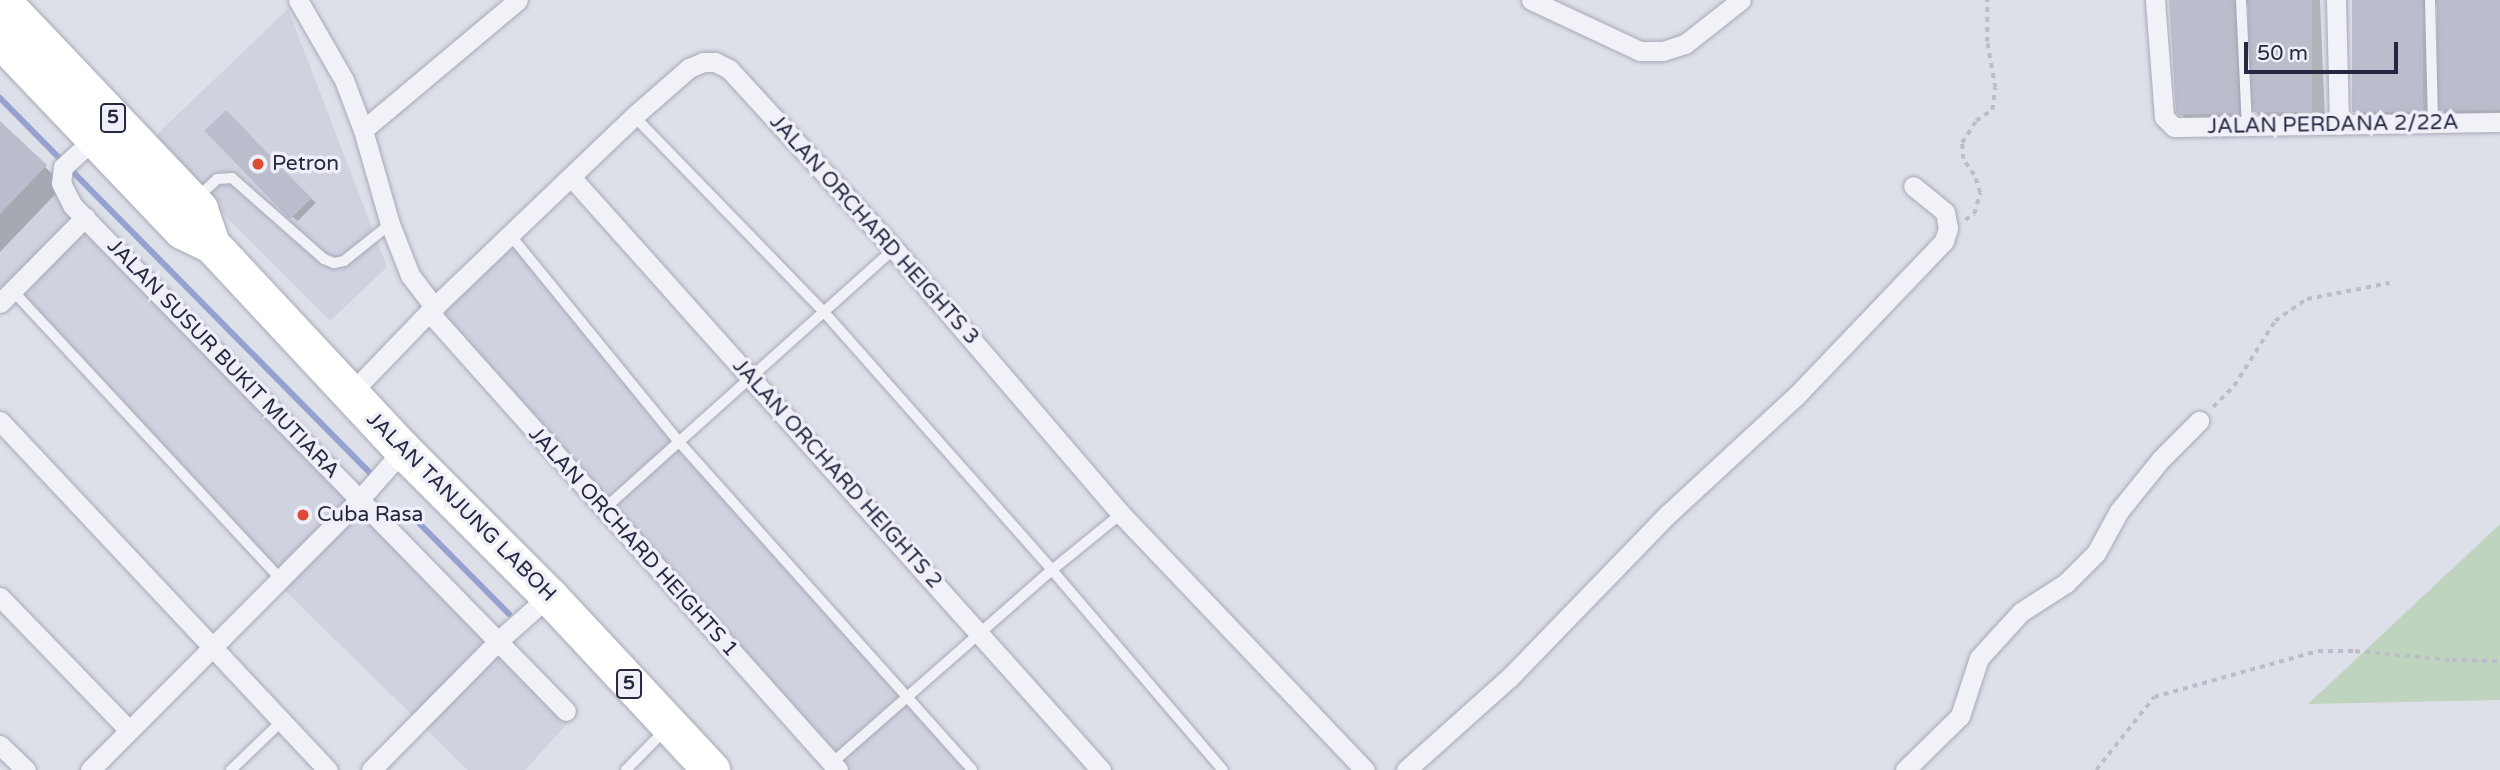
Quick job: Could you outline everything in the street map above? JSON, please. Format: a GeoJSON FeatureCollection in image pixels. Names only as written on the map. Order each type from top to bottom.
{"type":"FeatureCollection","features":[{"type":"Feature","properties":{"kind":"highway","name":"JALAN TANJUNG LABOH"},"geometry":{"type":"LineString","coordinates":[[1,0],[199,209],[211,244]]}},
{"type":"Feature","properties":{"kind":"highway","name":"JALAN TANJUNG LABOH"},"geometry":{"type":"LineString","coordinates":[[0,39],[78,153],[182,230],[211,244],[369,374],[380,476],[549,596],[668,727],[711,770]]}},
{"type":"Feature","properties":{"kind":"street","name":"JALAN ORCHARD HEIGHTS 1"},"geometry":{"type":"LineString","coordinates":[[298,0],[344,80],[363,130],[390,224],[410,275],[432,310],[603,510],[835,767]]}},
{"type":"Feature","properties":{"kind":"street"},"geometry":{"type":"LineString","coordinates":[[363,130],[518,0]]}},
{"type":"Feature","properties":{"kind":"street"},"geometry":{"type":"LineString","coordinates":[[1531,0],[1640,51],[1663,51],[1685,44],[1741,0]]}},
{"type":"Feature","properties":{"kind":"street","name":"JALAN PERDANA 2/22A"},"geometry":{"type":"LineString","coordinates":[[2155,0],[2164,117],[2167,123],[2175,127],[2500,122]]}},
{"type":"Feature","properties":{"kind":"street"},"geometry":{"type":"LineString","coordinates":[[2336,0],[2339,125]]}},
{"type":"Feature","properties":{"kind":"street","name":"JALAN ORCHARD HEIGHTS 3"},"geometry":{"type":"LineString","coordinates":[[369,374],[634,116],[689,68],[703,62],[722,66],[729,69],[894,249],[1121,514],[1365,770]]}},
{"type":"Feature","properties":{"kind":"street","name":"JALAN SUSUR BUKIT MUTIARA"},"geometry":{"type":"LineString","coordinates":[[78,153],[61,183],[64,194],[85,217],[380,476],[498,641],[566,711]]}},
{"type":"Feature","properties":{"kind":"street","name":"JALAN ORCHARD HEIGHTS 2"},"geometry":{"type":"LineString","coordinates":[[572,178],[1101,770]]}},
{"type":"Feature","properties":{"kind":"street"},"geometry":{"type":"LineString","coordinates":[[1406,770],[1509,678],[1668,514],[1796,397],[1944,241],[1948,228],[1945,212],[1913,186]]}},
{"type":"Feature","properties":{"kind":"street"},"geometry":{"type":"LineString","coordinates":[[6,297],[85,217]]}},
{"type":"Feature","properties":{"kind":"street"},"geometry":{"type":"LineString","coordinates":[[0,421],[328,770]]}},
{"type":"Feature","properties":{"kind":"street"},"geometry":{"type":"LineString","coordinates":[[1905,770],[1960,716],[1979,658],[2021,612],[2066,583],[2096,553],[2119,511],[2161,459],[2199,421]]}},
{"type":"Feature","properties":{"kind":"street"},"geometry":{"type":"LineString","coordinates":[[90,770],[380,476]]}},
{"type":"Feature","properties":{"kind":"street"},"geometry":{"type":"LineString","coordinates":[[371,770],[498,641],[549,596]]}},
{"type":"Feature","properties":{"kind":"street"},"geometry":{"type":"LineString","coordinates":[[0,597],[129,730]]}},
{"type":"Feature","properties":{"kind":"street"},"geometry":{"type":"LineString","coordinates":[[0,745],[26,770]]}},
{"type":"Feature","properties":{"kind":"lane"},"geometry":{"type":"LineString","coordinates":[[2241,0],[2247,126]]}},
{"type":"Feature","properties":{"kind":"lane"},"geometry":{"type":"LineString","coordinates":[[2430,0],[2433,123]]}},
{"type":"Feature","properties":{"kind":"lane"},"geometry":{"type":"LineString","coordinates":[[634,116],[824,313],[1052,570],[1223,770]]}},
{"type":"Feature","properties":{"kind":"lane"},"geometry":{"type":"LineString","coordinates":[[192,202],[217,179],[232,178],[324,259],[334,263],[344,261],[390,224]]}},
{"type":"Feature","properties":{"kind":"lane"},"geometry":{"type":"LineString","coordinates":[[511,236],[680,443],[972,770]]}},
{"type":"Feature","properties":{"kind":"lane"},"geometry":{"type":"LineString","coordinates":[[603,510],[894,249]]}},
{"type":"Feature","properties":{"kind":"lane"},"geometry":{"type":"LineString","coordinates":[[6,297],[279,578]]}},
{"type":"Feature","properties":{"kind":"lane"},"geometry":{"type":"LineString","coordinates":[[835,767],[906,698],[1052,570],[1121,514]]}},
{"type":"Feature","properties":{"kind":"lane"},"geometry":{"type":"LineString","coordinates":[[231,770],[282,721]]}},
{"type":"Feature","properties":{"kind":"lane"},"geometry":{"type":"LineString","coordinates":[[626,770],[668,727]]}},
{"type":"Feature","properties":{"kind":"path"},"geometry":{"type":"LineString","coordinates":[[1948,228],[1974,214],[1980,192],[1974,175],[1963,159],[1962,144],[1976,121],[1992,110],[1994,88],[1987,43],[1987,0]]}},
{"type":"Feature","properties":{"kind":"path"},"geometry":{"type":"LineString","coordinates":[[2199,421],[2234,386],[2275,321],[2307,299],[2389,283]]}},
{"type":"Feature","properties":{"kind":"path"},"geometry":{"type":"LineString","coordinates":[[2096,770],[2154,697],[2318,651],[2500,661]]}},
{"type":"Feature","properties":{"kind":"shaded area"},"geometry":{"type":"Polygon","coordinates":[[[288,9],[387,267],[330,321],[150,141],[288,9]]]}},
{"type":"Feature","properties":{"kind":"shaded area"},"geometry":{"type":"Polygon","coordinates":[[[0,124],[88,208],[577,713],[525,770],[468,770],[270,576],[4,289],[0,293],[0,124]]]}},
{"type":"Feature","properties":{"kind":"shaded area"},"geometry":{"type":"Polygon","coordinates":[[[509,228],[690,448],[978,770],[828,770],[418,312],[509,228]]]}},
{"type":"Feature","properties":{"kind":"green space"},"geometry":{"type":"Polygon","coordinates":[[[2500,524],[2500,700],[2308,704],[2500,524]]]}},
{"type":"Feature","properties":{"kind":"building"},"geometry":{"type":"Polygon","coordinates":[[[2169,0],[2234,0],[2239,113],[2179,115],[2176,112],[2169,0]]]}},
{"type":"Feature","properties":{"kind":"building"},"geometry":{"type":"Polygon","coordinates":[[[2248,0],[2312,0],[2312,112],[2248,112],[2248,0]]]}},
{"type":"Feature","properties":{"kind":"building"},"geometry":{"type":"Polygon","coordinates":[[[2352,0],[2423,0],[2423,112],[2352,112],[2352,0]]]}},
{"type":"Feature","properties":{"kind":"building"},"geometry":{"type":"Polygon","coordinates":[[[2437,0],[2500,0],[2500,110],[2437,110],[2437,0]]]}},
{"type":"Feature","properties":{"kind":"building","name":"Petron"},"geometry":{"type":"Polygon","coordinates":[[[226,110],[311,198],[290,219],[204,131],[226,110]]]}},
{"type":"Feature","properties":{"kind":"building"},"geometry":{"type":"Polygon","coordinates":[[[0,121],[47,165],[0,214],[0,121]]]}},
{"type":"Feature","properties":{"kind":"waterway"},"geometry":{"type":"LineString","coordinates":[[0,98],[374,477]]}},
{"type":"Feature","properties":{"kind":"waterway"},"geometry":{"type":"LineString","coordinates":[[409,513],[509,614]]}},
{"type":"Feature","properties":{"kind":"place","name":"Petron"},"geometry":{"type":"Point","coordinates":[258,164]}},
{"type":"Feature","properties":{"kind":"place","name":"Cuba Rasa"},"geometry":{"type":"Point","coordinates":[303,515]}}]}
